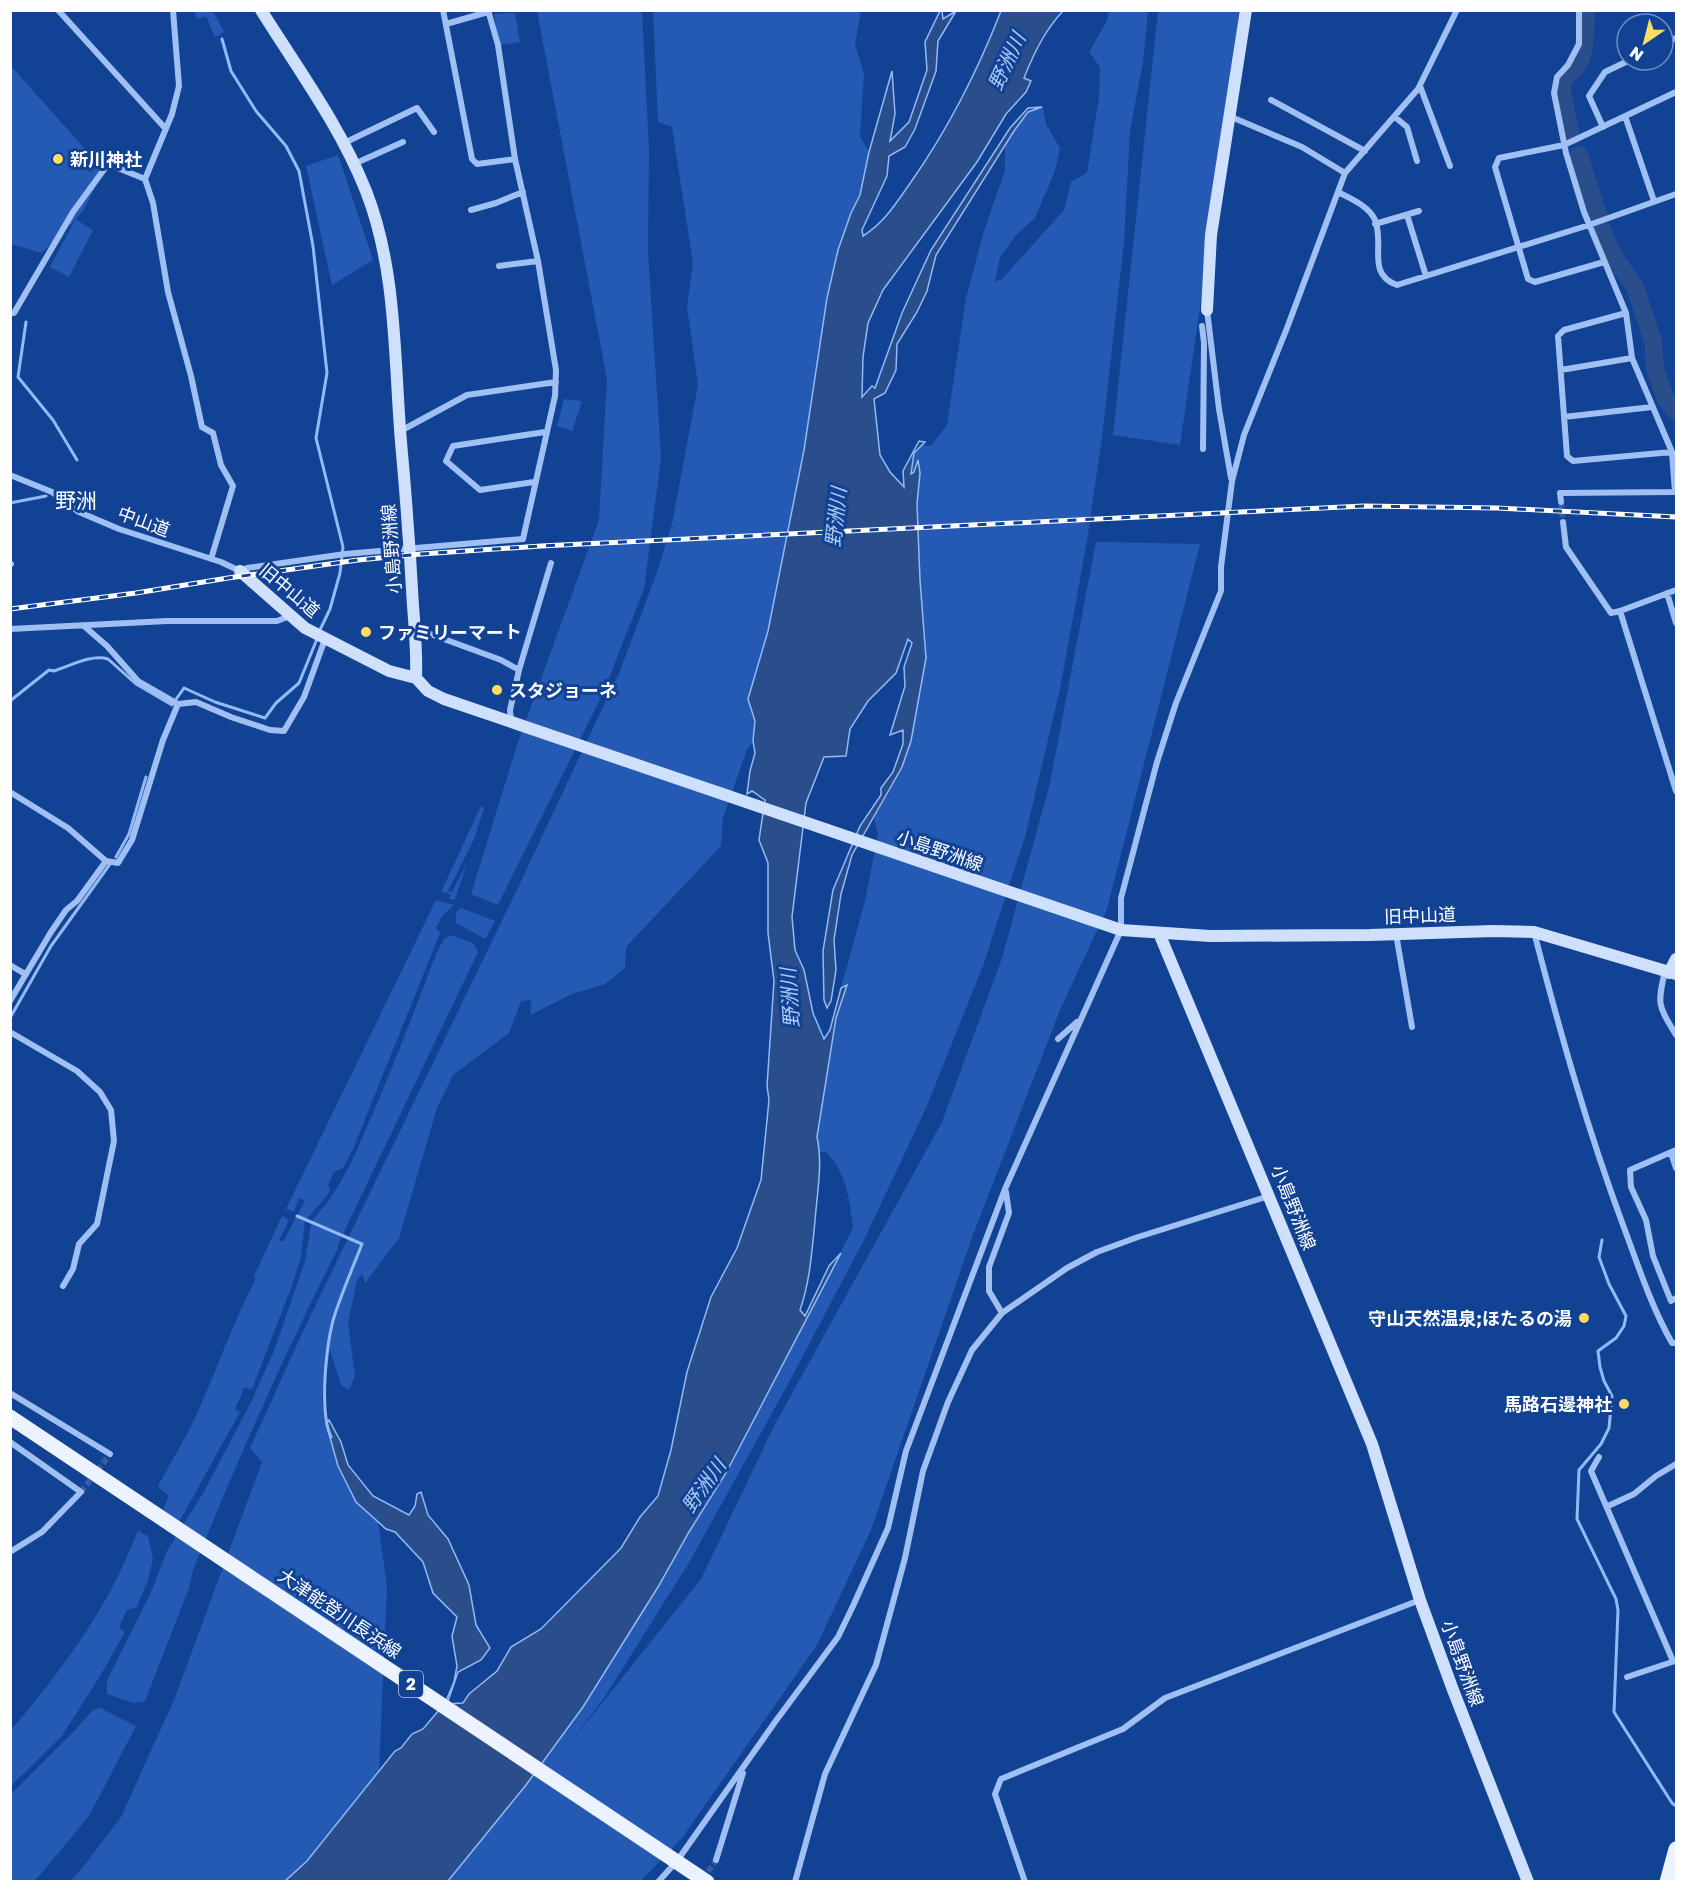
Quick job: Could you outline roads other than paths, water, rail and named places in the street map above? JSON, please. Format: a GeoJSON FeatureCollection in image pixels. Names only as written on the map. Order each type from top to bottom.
{"type":"FeatureCollection","features":[{"type":"Feature","properties":{"kind":"main road","name":"小島野洲線"},"geometry":{"type":"LineString","coordinates":[[261,10],[344,143],[366,192],[383,250],[390,297],[410,549],[416,678],[428,691],[444,699],[1101,925],[1121,930],[1159,933],[1372,1444],[1420,1600],[1528,1881]]}},
{"type":"Feature","properties":{"kind":"main road"},"geometry":{"type":"LineString","coordinates":[[1208,310],[1211,235],[1246,10]]}},
{"type":"Feature","properties":{"kind":"main road","name":"旧中山道"},"geometry":{"type":"LineString","coordinates":[[240,571],[260,586],[290,616],[321,636],[389,671],[416,678]]}},
{"type":"Feature","properties":{"kind":"main road","name":"旧中山道"},"geometry":{"type":"LineString","coordinates":[[1159,933],[1209,936],[1534,932],[1670,973]]}},
{"type":"Feature","properties":{"kind":"main road"},"geometry":{"type":"LineString","coordinates":[[1670,973],[1677,959]]}},
{"type":"Feature","properties":{"kind":"main road","name":"大津能登川長浜線"},"geometry":{"type":"LineString","coordinates":[[10,1417],[707,1881]]}},
{"type":"Feature","properties":{"kind":"main road"},"geometry":{"type":"LineString","coordinates":[[1666,1881],[1677,1849]]}},
{"type":"Feature","properties":{"kind":"street"},"geometry":{"type":"LineString","coordinates":[[58,10],[165,128]]}},
{"type":"Feature","properties":{"kind":"street"},"geometry":{"type":"LineString","coordinates":[[173,10],[178,86],[172,114],[145,179],[153,203],[168,292],[202,427],[213,433],[221,465],[233,486],[211,559]]}},
{"type":"Feature","properties":{"kind":"street"},"geometry":{"type":"LineString","coordinates":[[443,10],[472,159],[477,164],[515,159]]}},
{"type":"Feature","properties":{"kind":"street"},"geometry":{"type":"LineString","coordinates":[[658,1881],[672,1858],[745,1767],[838,1637],[888,1528],[906,1451],[1005,1189],[1121,930],[1120,898],[1157,762],[1176,703],[1221,591],[1221,567],[1232,481],[1244,435],[1345,173],[1420,86],[1457,10]]}},
{"type":"Feature","properties":{"kind":"street"},"geometry":{"type":"LineString","coordinates":[[1561,502],[1560,493],[1676,492],[1672,452],[1632,358],[1626,313],[1589,225],[1564,145],[1554,93],[1557,77],[1568,65],[1579,44],[1580,10]]}},
{"type":"Feature","properties":{"kind":"street"},"geometry":{"type":"LineString","coordinates":[[240,571],[247,568],[342,554],[523,539],[545,432],[555,396],[556,370],[538,261],[515,159],[498,45],[488,11],[446,24]]}},
{"type":"Feature","properties":{"kind":"street"},"geometry":{"type":"LineString","coordinates":[[1602,127],[1589,96],[1605,72],[1615,67]]}},
{"type":"Feature","properties":{"kind":"street"},"geometry":{"type":"LineString","coordinates":[[1420,86],[1450,166]]}},
{"type":"Feature","properties":{"kind":"street"},"geometry":{"type":"LineString","coordinates":[[1604,262],[1535,282],[1528,279],[1496,167],[1499,158],[1564,145],[1677,92]]}},
{"type":"Feature","properties":{"kind":"street"},"geometry":{"type":"LineString","coordinates":[[1271,100],[1365,151]]}},
{"type":"Feature","properties":{"kind":"street"},"geometry":{"type":"LineString","coordinates":[[344,143],[417,108],[434,132]]}},
{"type":"Feature","properties":{"kind":"street"},"geometry":{"type":"LineString","coordinates":[[1229,116],[1302,147],[1345,173]]}},
{"type":"Feature","properties":{"kind":"street"},"geometry":{"type":"LineString","coordinates":[[1625,116],[1654,201]]}},
{"type":"Feature","properties":{"kind":"street"},"geometry":{"type":"LineString","coordinates":[[1395,117],[1407,127],[1417,161]]}},
{"type":"Feature","properties":{"kind":"street"},"geometry":{"type":"LineString","coordinates":[[354,164],[404,142]]}},
{"type":"Feature","properties":{"kind":"street"},"geometry":{"type":"LineString","coordinates":[[10,313],[14,313],[73,212],[108,164],[145,179]]}},
{"type":"Feature","properties":{"kind":"street"},"geometry":{"type":"LineString","coordinates":[[471,210],[523,192]]}},
{"type":"Feature","properties":{"kind":"street"},"geometry":{"type":"LineString","coordinates":[[1338,192],[1362,205],[1374,219],[1379,271],[1385,281],[1396,285],[1589,225],[1677,194]]}},
{"type":"Feature","properties":{"kind":"street"},"geometry":{"type":"LineString","coordinates":[[1375,224],[1419,211]]}},
{"type":"Feature","properties":{"kind":"street"},"geometry":{"type":"LineString","coordinates":[[1407,215],[1426,276]]}},
{"type":"Feature","properties":{"kind":"street"},"geometry":{"type":"LineString","coordinates":[[499,266],[538,261]]}},
{"type":"Feature","properties":{"kind":"street"},"geometry":{"type":"LineString","coordinates":[[1208,310],[1219,409],[1232,481]]}},
{"type":"Feature","properties":{"kind":"street"},"geometry":{"type":"LineString","coordinates":[[1626,313],[1564,330],[1558,336],[1567,456],[1573,461],[1672,452]]}},
{"type":"Feature","properties":{"kind":"street"},"geometry":{"type":"LineString","coordinates":[[1202,327],[1204,344],[1203,449]]}},
{"type":"Feature","properties":{"kind":"street"},"geometry":{"type":"LineString","coordinates":[[1561,370],[1632,358]]}},
{"type":"Feature","properties":{"kind":"street"},"geometry":{"type":"LineString","coordinates":[[400,429],[406,428],[467,394],[556,381]]}},
{"type":"Feature","properties":{"kind":"street"},"geometry":{"type":"LineString","coordinates":[[1564,417],[1652,407]]}},
{"type":"Feature","properties":{"kind":"street"},"geometry":{"type":"LineString","coordinates":[[534,482],[480,490],[446,461],[453,446],[545,432]]}},
{"type":"Feature","properties":{"kind":"street","name":"中山道"},"geometry":{"type":"LineString","coordinates":[[10,475],[52,492],[80,512],[118,529],[211,559],[240,571]]}},
{"type":"Feature","properties":{"kind":"street"},"geometry":{"type":"LineString","coordinates":[[1563,522],[1566,547],[1611,613],[1677,590]]}},
{"type":"Feature","properties":{"kind":"street"},"geometry":{"type":"LineString","coordinates":[[516,724],[510,710],[519,670],[551,562]]}},
{"type":"Feature","properties":{"kind":"street"},"geometry":{"type":"LineString","coordinates":[[1666,593],[1677,623]]}},
{"type":"Feature","properties":{"kind":"street"},"geometry":{"type":"LineString","coordinates":[[1620,611],[1677,791]]}},
{"type":"Feature","properties":{"kind":"street"},"geometry":{"type":"LineString","coordinates":[[10,629],[167,621],[277,621],[290,616]]}},
{"type":"Feature","properties":{"kind":"street"},"geometry":{"type":"LineString","coordinates":[[84,626],[107,646],[138,681],[175,703],[195,702],[270,730],[284,731],[304,697],[321,636]]}},
{"type":"Feature","properties":{"kind":"street"},"geometry":{"type":"LineString","coordinates":[[414,628],[501,660],[519,670]]}},
{"type":"Feature","properties":{"kind":"street"},"geometry":{"type":"LineString","coordinates":[[10,792],[68,828],[106,861],[118,863],[132,840],[175,703]]}},
{"type":"Feature","properties":{"kind":"street"},"geometry":{"type":"LineString","coordinates":[[10,1001],[66,910],[77,900],[106,861]]}},
{"type":"Feature","properties":{"kind":"street"},"geometry":{"type":"LineString","coordinates":[[1534,932],[1572,1074],[1601,1167],[1656,1316],[1672,1343],[1677,1342]]}},
{"type":"Feature","properties":{"kind":"street"},"geometry":{"type":"LineString","coordinates":[[1396,934],[1412,1027]]}},
{"type":"Feature","properties":{"kind":"street"},"geometry":{"type":"LineString","coordinates":[[10,965],[25,974]]}},
{"type":"Feature","properties":{"kind":"street"},"geometry":{"type":"LineString","coordinates":[[1670,973],[1659,998],[1663,1013],[1677,1035]]}},
{"type":"Feature","properties":{"kind":"street"},"geometry":{"type":"LineString","coordinates":[[1058,1039],[1080,1020]]}},
{"type":"Feature","properties":{"kind":"street"},"geometry":{"type":"LineString","coordinates":[[10,1032],[76,1071],[100,1092],[111,1110],[114,1141],[97,1224],[79,1244],[73,1269],[63,1286]]}},
{"type":"Feature","properties":{"kind":"street"},"geometry":{"type":"LineString","coordinates":[[1677,1168],[1674,1151],[1630,1170],[1631,1187],[1646,1220],[1653,1256],[1671,1301],[1677,1298]]}},
{"type":"Feature","properties":{"kind":"street"},"geometry":{"type":"LineString","coordinates":[[1002,1313],[989,1291],[989,1267],[1009,1212],[1005,1189]]}},
{"type":"Feature","properties":{"kind":"street"},"geometry":{"type":"LineString","coordinates":[[795,1881],[825,1774],[876,1665],[885,1639],[923,1471],[948,1402],[972,1350],[1002,1313],[1053,1276],[1097,1252],[1270,1196]]}},
{"type":"Feature","properties":{"kind":"street"},"geometry":{"type":"LineString","coordinates":[[10,1393],[110,1454]]}},
{"type":"Feature","properties":{"kind":"street"},"geometry":{"type":"LineString","coordinates":[[10,1442],[81,1492],[42,1532],[10,1552]]}},
{"type":"Feature","properties":{"kind":"street"},"geometry":{"type":"LineString","coordinates":[[1599,1457],[1591,1471],[1675,1661],[1627,1677]]}},
{"type":"Feature","properties":{"kind":"street"},"geometry":{"type":"LineString","coordinates":[[1608,1506],[1634,1494],[1656,1476],[1677,1464]]}},
{"type":"Feature","properties":{"kind":"street"},"geometry":{"type":"LineString","coordinates":[[1025,1881],[995,1794],[1001,1779],[1123,1729],[1164,1698],[1420,1600]]}},
{"type":"Feature","properties":{"kind":"street"},"geometry":{"type":"LineString","coordinates":[[716,1860],[745,1767]]}},
{"type":"Feature","properties":{"kind":"water","name":"野洲川"},"geometry":{"type":"Polygon","coordinates":[[[942,11],[943,19],[956,11],[938,41],[936,71],[915,129],[905,147],[889,156],[887,176],[862,230],[863,236],[890,212],[950,120],[1001,11],[1063,11],[1045,34],[1032,60],[1024,78],[1031,81],[1026,92],[1006,114],[977,162],[883,290],[868,323],[863,357],[862,397],[872,386],[875,388],[902,313],[931,250],[1010,128],[1028,108],[1042,107],[1028,112],[1014,131],[936,255],[927,291],[897,344],[896,370],[885,393],[874,399],[880,455],[890,472],[904,487],[903,471],[919,441],[925,442],[914,453],[911,474],[918,460],[920,580],[926,658],[911,741],[902,767],[852,855],[841,894],[834,940],[836,970],[831,1001],[827,1008],[824,1000],[823,951],[833,890],[860,826],[881,795],[881,788],[893,772],[903,744],[903,730],[890,735],[905,686],[904,667],[912,643],[908,639],[896,673],[868,701],[850,729],[846,756],[824,757],[806,803],[792,917],[795,950],[804,970],[813,1013],[824,1039],[830,1030],[841,988],[847,985],[836,1018],[817,1137],[820,1168],[812,1255],[800,1310],[805,1316],[829,1266],[841,1253],[726,1473],[583,1707],[526,1785],[448,1881],[284,1882],[307,1861],[395,1751],[401,1748],[412,1734],[423,1729],[445,1703],[454,1682],[457,1666],[452,1636],[457,1617],[433,1593],[423,1562],[395,1532],[386,1529],[356,1502],[338,1466],[326,1423],[329,1420],[341,1442],[348,1465],[373,1496],[409,1515],[415,1506],[417,1494],[421,1492],[428,1515],[448,1539],[469,1585],[476,1625],[490,1648],[481,1660],[458,1672],[447,1704],[463,1703],[469,1694],[497,1671],[511,1647],[541,1629],[621,1548],[640,1517],[658,1496],[671,1450],[687,1372],[711,1297],[737,1248],[761,1180],[769,1100],[767,1086],[774,981],[768,933],[768,863],[759,840],[765,800],[752,791],[747,794],[755,753],[753,741],[755,721],[748,699],[768,631],[804,450],[827,298],[838,250],[860,195],[869,152],[892,71],[895,114],[890,141],[909,122],[927,70],[925,42],[942,11]]]}},
{"type":"Feature","properties":{"kind":"waterway"},"geometry":{"type":"LineString","coordinates":[[1570,131],[1561,85],[1581,58],[1585,37],[1586,10]]}},
{"type":"Feature","properties":{"kind":"waterway"},"geometry":{"type":"LineString","coordinates":[[222,39],[231,71],[256,111],[286,146],[299,171],[313,246],[327,373],[316,438],[343,547],[340,573],[330,609],[319,632]]}},
{"type":"Feature","properties":{"kind":"waterway"},"geometry":{"type":"LineString","coordinates":[[1579,155],[1598,215]]}},
{"type":"Feature","properties":{"kind":"waterway"},"geometry":{"type":"LineString","coordinates":[[1602,229],[1614,257],[1635,287],[1653,341],[1655,369],[1666,400],[1676,411]]}},
{"type":"Feature","properties":{"kind":"waterway"},"geometry":{"type":"LineString","coordinates":[[26,322],[18,377],[53,420],[77,460]]}},
{"type":"Feature","properties":{"kind":"waterway"},"geometry":{"type":"LineString","coordinates":[[10,503],[46,496]]}},
{"type":"Feature","properties":{"kind":"waterway"},"geometry":{"type":"LineString","coordinates":[[10,701],[49,670],[54,671],[88,659],[101,658],[108,659],[136,684],[172,705],[184,688],[215,702],[265,718],[276,703],[299,683],[317,639]]}},
{"type":"Feature","properties":{"kind":"waterway"},"geometry":{"type":"LineString","coordinates":[[116,857],[129,834],[146,777]]}},
{"type":"Feature","properties":{"kind":"waterway"},"geometry":{"type":"LineString","coordinates":[[10,1018],[51,946],[110,864]]}},
{"type":"Feature","properties":{"kind":"waterway"},"geometry":{"type":"LineString","coordinates":[[297,1216],[362,1244],[335,1314],[329,1341],[325,1376],[325,1411],[331,1437]]}},
{"type":"Feature","properties":{"kind":"waterway"},"geometry":{"type":"LineString","coordinates":[[1602,1240],[1599,1257],[1609,1284],[1626,1316],[1624,1326],[1616,1338],[1598,1351],[1604,1381],[1612,1396],[1609,1428],[1601,1444],[1579,1470],[1577,1519],[1616,1599],[1618,1610],[1614,1712],[1676,1806]]}},
{"type":"Feature","properties":{"kind":"tunnel"},"geometry":{"type":"LineString","coordinates":[[1561,502],[1563,522]]}},
{"type":"Feature","properties":{"kind":"tunnel"},"geometry":{"type":"LineString","coordinates":[[81,1492],[110,1454]]}},
{"type":"Feature","properties":{"kind":"tunnel"},"geometry":{"type":"LineString","coordinates":[[703,1879],[716,1860]]}},
{"type":"Feature","properties":{"kind":"railway"},"geometry":{"type":"LineString","coordinates":[[10,609],[358,560],[541,546],[1364,506],[1497,508],[1676,517]]}},
{"type":"Feature","properties":{"kind":"place","name":"新川神社"},"geometry":{"type":"Point","coordinates":[58,159]}},
{"type":"Feature","properties":{"kind":"place","name":"ファミリーマート"},"geometry":{"type":"Point","coordinates":[366,632]}},
{"type":"Feature","properties":{"kind":"place","name":"スタジョーネ"},"geometry":{"type":"Point","coordinates":[497,690]}},
{"type":"Feature","properties":{"kind":"place","name":"守山天然温泉;ほたるの湯"},"geometry":{"type":"Point","coordinates":[1584,1318]}},
{"type":"Feature","properties":{"kind":"place","name":"馬路石邊神社"},"geometry":{"type":"Point","coordinates":[1624,1404]}},
{"type":"Feature","properties":{"kind":"district","name":"野洲"},"geometry":{"type":"Point","coordinates":[76,500]}}]}
